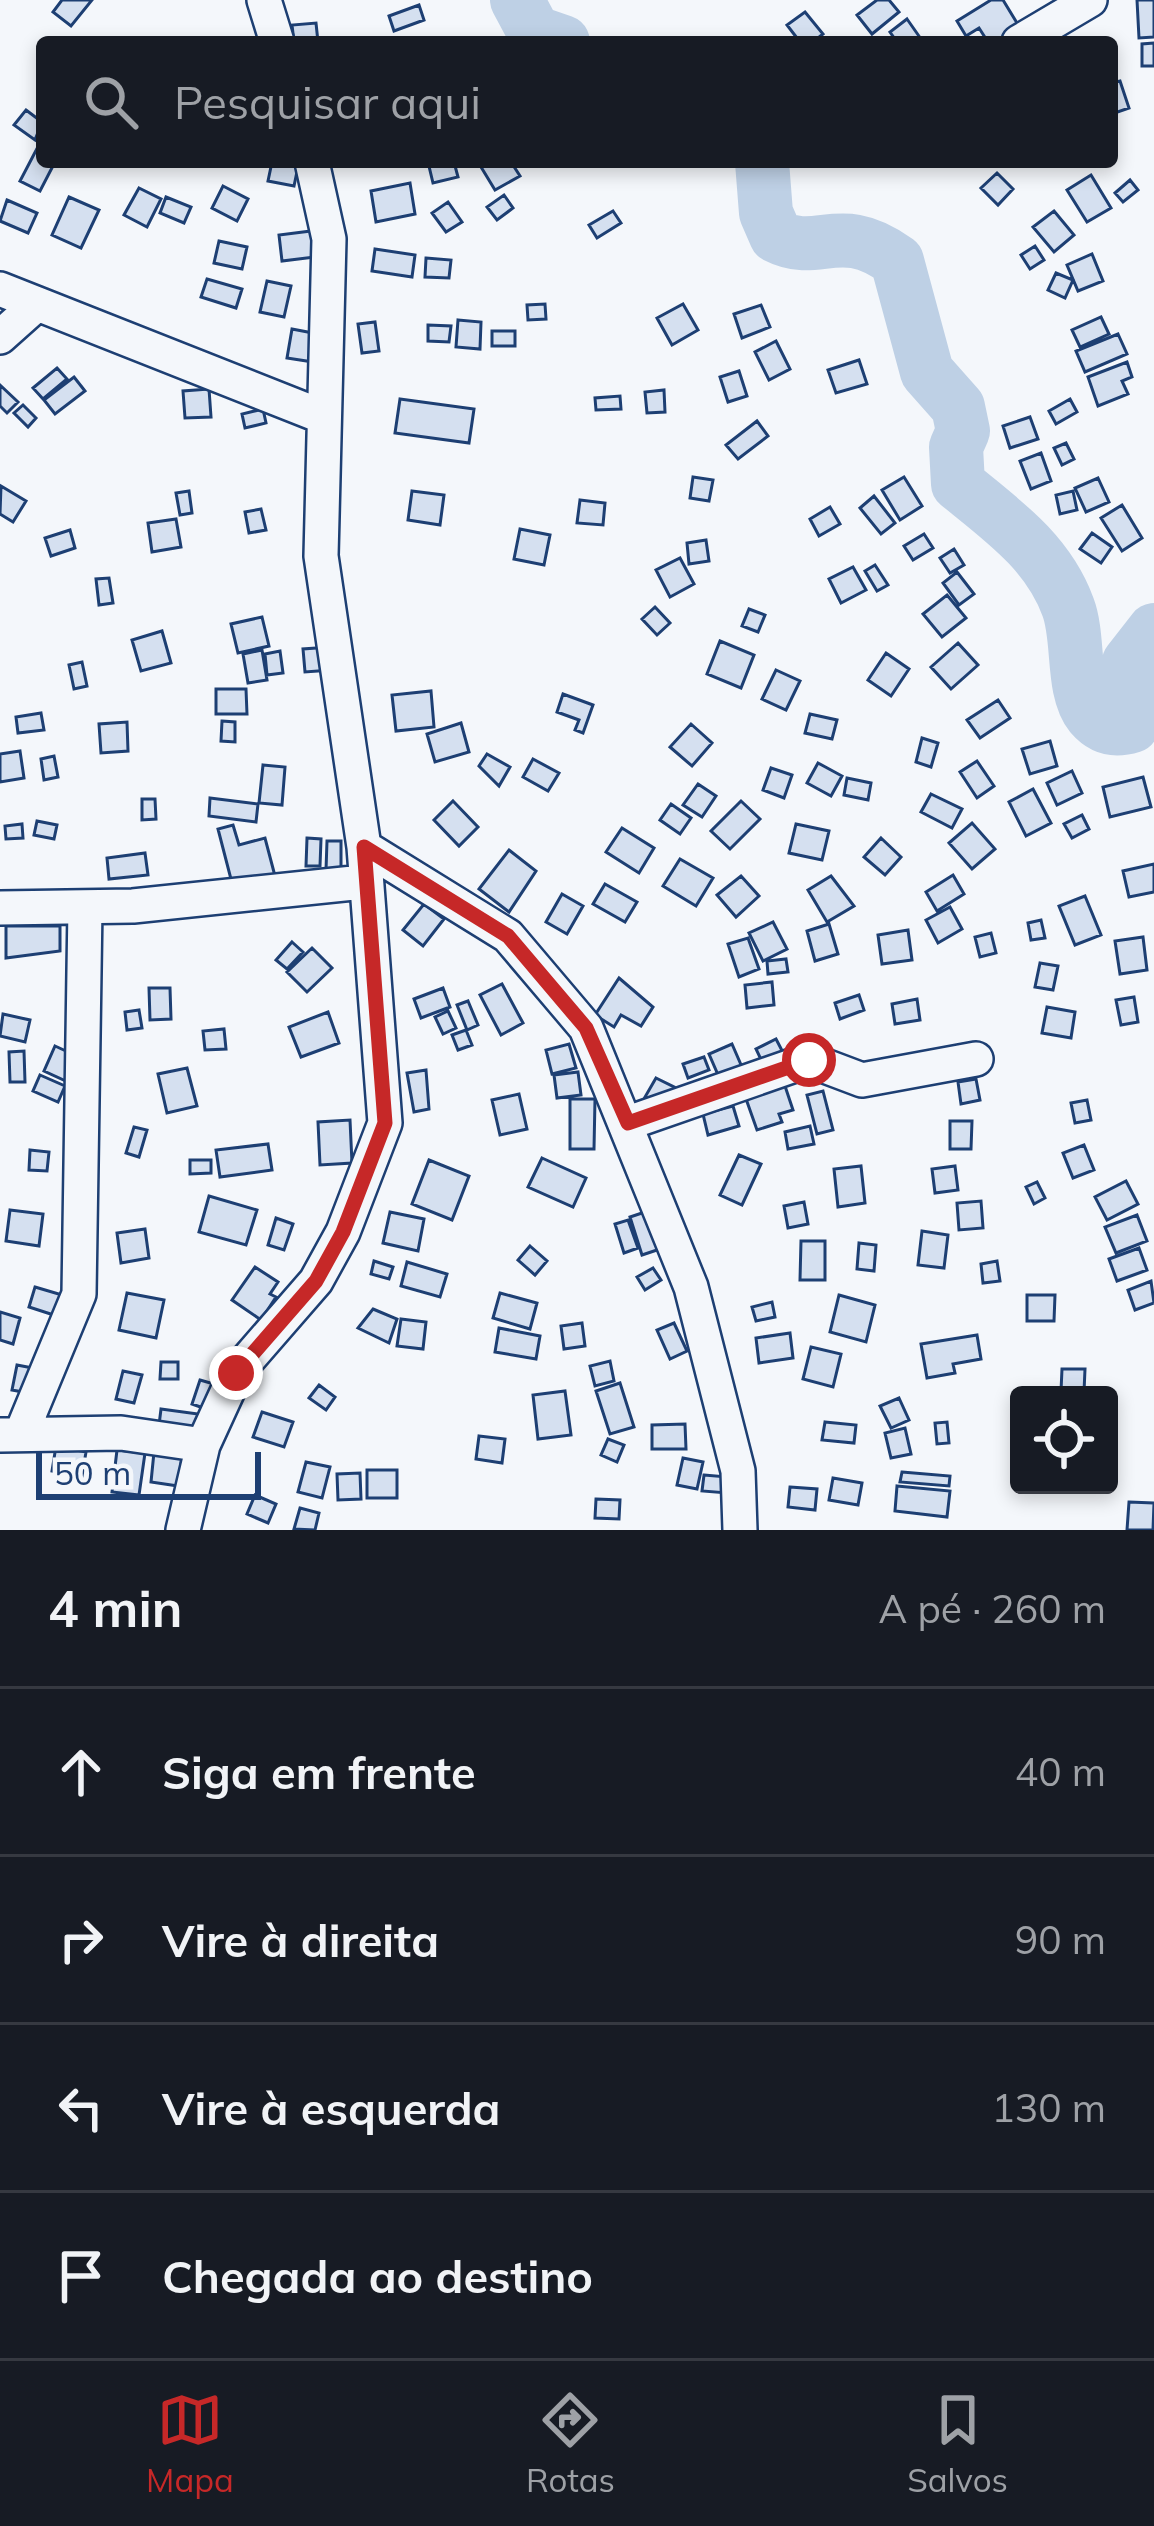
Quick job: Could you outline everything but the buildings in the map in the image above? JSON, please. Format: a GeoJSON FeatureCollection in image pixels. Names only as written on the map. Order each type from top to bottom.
{"type":"FeatureCollection","features":[{"type":"Feature","properties":{"kind":"street"},"geometry":{"type":"LineString","coordinates":[[265,0],[275,36]]}},
{"type":"Feature","properties":{"kind":"street"},"geometry":{"type":"LineString","coordinates":[[1029,36],[1090,0]]}},
{"type":"Feature","properties":{"kind":"street"},"geometry":{"type":"LineString","coordinates":[[183,1530],[202,1445],[236,1373],[316,1281],[343,1232],[385,1123],[363,882],[364,847],[321,556],[320,416],[328,239],[313,168]]}},
{"type":"Feature","properties":{"kind":"street"},"geometry":{"type":"LineString","coordinates":[[0,290],[320,416]]}},
{"type":"Feature","properties":{"kind":"street"},"geometry":{"type":"LineString","coordinates":[[0,337],[37,304]]}},
{"type":"Feature","properties":{"kind":"street"},"geometry":{"type":"LineString","coordinates":[[364,847],[508,936],[586,1028],[691,1287],[738,1471],[740,1530]]}},
{"type":"Feature","properties":{"kind":"street"},"geometry":{"type":"LineString","coordinates":[[0,908],[85,907],[363,882]]}},
{"type":"Feature","properties":{"kind":"street"},"geometry":{"type":"LineString","coordinates":[[85,907],[80,1294],[10,1434],[121,1433],[202,1445]]}},
{"type":"Feature","properties":{"kind":"street"},"geometry":{"type":"LineString","coordinates":[[628,1123],[809,1060],[862,1080],[976,1059]]}},
{"type":"Feature","properties":{"kind":"waterway"},"geometry":{"type":"LineString","coordinates":[[517,0],[534,32],[546,36]]}},
{"type":"Feature","properties":{"kind":"waterway"},"geometry":{"type":"LineString","coordinates":[[762,168],[766,213],[776,236],[791,242],[860,242],[897,261],[927,372],[958,407],[963,431],[956,447],[958,484],[1022,538],[1049,570],[1072,620],[1085,704],[1105,726],[1132,726],[1140,710],[1129,662],[1154,630]]}},
{"type":"Feature","properties":{"kind":"route"},"geometry":{"type":"LineString","coordinates":[[236,1373],[316,1281],[343,1232],[385,1123],[363,882],[364,847],[445,892],[508,936],[586,1028],[628,1123],[809,1060]]}}]}
